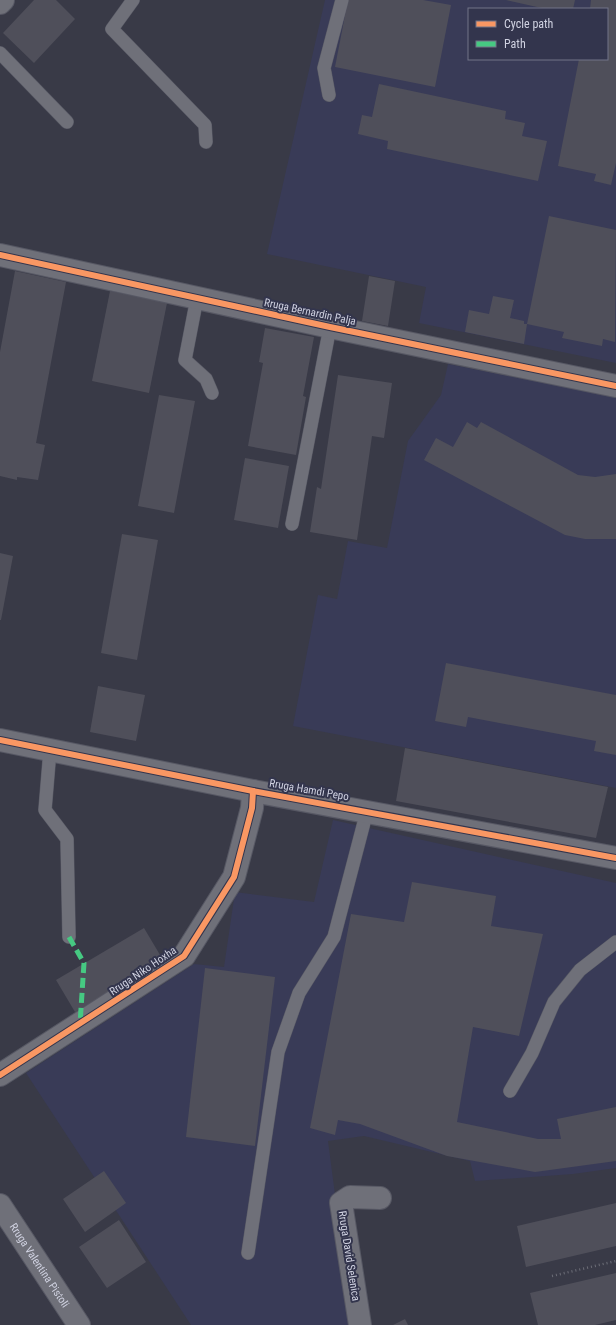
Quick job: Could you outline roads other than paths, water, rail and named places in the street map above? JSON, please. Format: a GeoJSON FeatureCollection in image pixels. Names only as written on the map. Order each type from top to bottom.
{"type":"FeatureCollection","features":[{"type":"Feature","properties":{"kind":"street"},"geometry":{"type":"LineString","coordinates":[[0,3],[3,0]]}},
{"type":"Feature","properties":{"kind":"street","name":"Rruga Bernardin Palja"},"geometry":{"type":"LineString","coordinates":[[0,255],[330,327],[616,386]]}},
{"type":"Feature","properties":{"kind":"street","name":"Rruga Hamdi Pepo"},"geometry":{"type":"LineString","coordinates":[[0,740],[253,791],[616,858]]}},
{"type":"Feature","properties":{"kind":"street","name":"Rruga Niko Hoxha"},"geometry":{"type":"LineString","coordinates":[[0,1075],[184,956],[234,877],[252,808],[253,791]]}},
{"type":"Feature","properties":{"kind":"street","name":"Rruga David Selenica"},"geometry":{"type":"LineString","coordinates":[[360,1325],[341,1203],[350,1197],[380,1198]]}},
{"type":"Feature","properties":{"kind":"street","name":"Rruga Valentina Pistoli"},"geometry":{"type":"LineString","coordinates":[[0,1205],[79,1325]]}},
{"type":"Feature","properties":{"kind":"lane"},"geometry":{"type":"LineString","coordinates":[[133,0],[112,29],[205,125],[206,142]]}},
{"type":"Feature","properties":{"kind":"lane"},"geometry":{"type":"LineString","coordinates":[[329,95],[324,68],[342,0]]}},
{"type":"Feature","properties":{"kind":"lane"},"geometry":{"type":"LineString","coordinates":[[0,53],[67,122]]}},
{"type":"Feature","properties":{"kind":"lane"},"geometry":{"type":"LineString","coordinates":[[197,298],[185,360],[206,379],[212,393]]}},
{"type":"Feature","properties":{"kind":"lane"},"geometry":{"type":"LineString","coordinates":[[292,524],[330,327]]}},
{"type":"Feature","properties":{"kind":"lane"},"geometry":{"type":"LineString","coordinates":[[50,750],[45,810],[67,839],[69,937]]}},
{"type":"Feature","properties":{"kind":"lane"},"geometry":{"type":"LineString","coordinates":[[248,1253],[278,1052],[299,992],[334,937],[367,811]]}},
{"type":"Feature","properties":{"kind":"lane"},"geometry":{"type":"LineString","coordinates":[[510,1091],[532,1053],[554,1002],[580,970],[616,942]]}}]}
